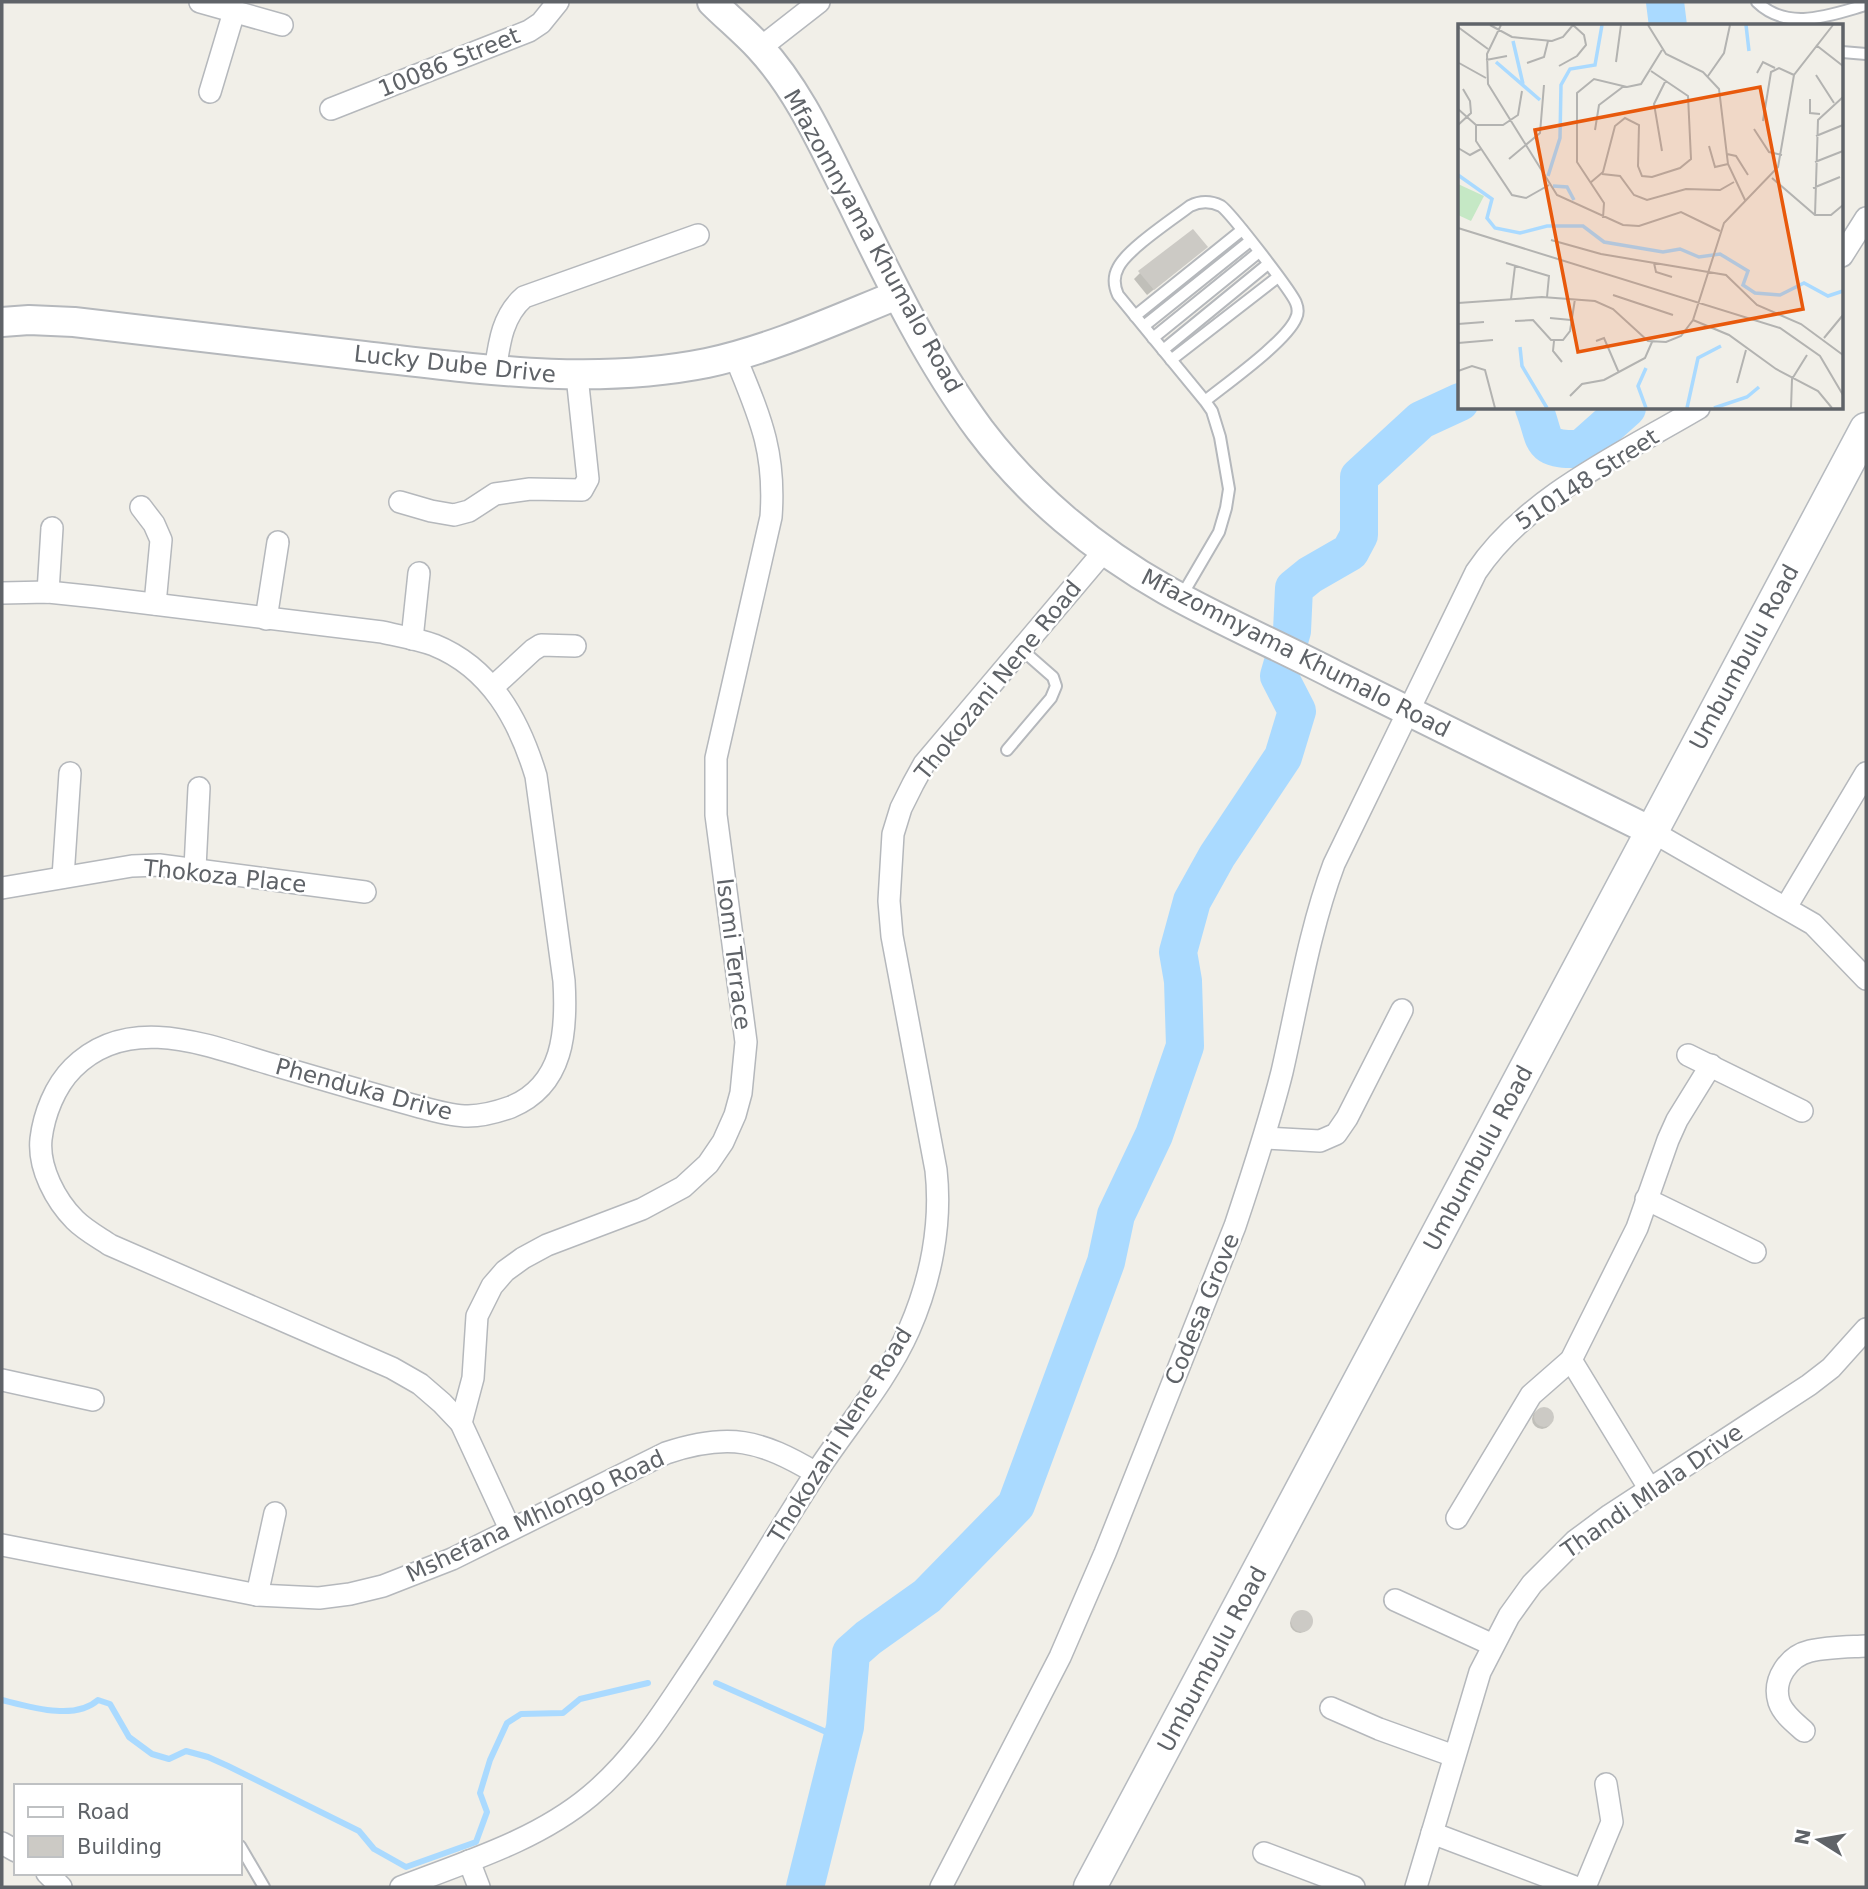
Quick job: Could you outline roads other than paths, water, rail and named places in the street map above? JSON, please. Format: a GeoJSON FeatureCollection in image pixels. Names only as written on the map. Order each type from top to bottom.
{"type":"FeatureCollection","features":[{"type":"Feature","properties":{"kind":"main road","name":"Umbumbulu Road"},"geometry":{"type":"LineString","coordinates":[[1090,1887],[1866,429]]}},
{"type":"Feature","properties":{"kind":"street"},"geometry":{"type":"LineString","coordinates":[[200,2],[282,25]]}},
{"type":"Feature","properties":{"kind":"street","name":"10086 Street"},"geometry":{"type":"LineString","coordinates":[[331,109],[528,31],[541,23],[558,2]]}},
{"type":"Feature","properties":{"kind":"street","name":"Mfazomnyama Khumalo Road"},"geometry":{"type":"LineString","coordinates":[[712,2],[760,48],[804,110],[897,295],[938,368],[1010,468],[1047,504],[1105,550],[1181,597],[1651,831]]}},
{"type":"Feature","properties":{"kind":"street"},"geometry":{"type":"LineString","coordinates":[[760,48],[819,2]]}},
{"type":"Feature","properties":{"kind":"street"},"geometry":{"type":"LineString","coordinates":[[210,92],[234,12]]}},
{"type":"Feature","properties":{"kind":"street"},"geometry":{"type":"LineString","coordinates":[[1843,254],[1866,218]]}},
{"type":"Feature","properties":{"kind":"street"},"geometry":{"type":"LineString","coordinates":[[495,372],[508,314],[524,297],[698,235]]}},
{"type":"Feature","properties":{"kind":"street","name":"Lucky Dube Drive"},"geometry":{"type":"LineString","coordinates":[[2,322],[74,322],[495,372],[577,376],[678,367],[735,356],[805,332],[897,295]]}},
{"type":"Feature","properties":{"kind":"street","name":"Isomi Terrace"},"geometry":{"type":"LineString","coordinates":[[461,1423],[472,1378],[477,1316],[492,1286],[505,1271],[547,1245],[642,1209],[682,1186],[708,1164],[723,1142],[741,1093],[746,1042],[716,815],[716,758],[771,517],[773,485],[762,423],[735,356]]}},
{"type":"Feature","properties":{"kind":"street"},"geometry":{"type":"LineString","coordinates":[[400,502],[431,512],[454,515],[469,511],[495,494],[530,489],[582,490],[587,483],[587,475],[577,376]]}},
{"type":"Feature","properties":{"kind":"street","name":"510148 Street"},"geometry":{"type":"LineString","coordinates":[[1409,712],[1476,572],[1491,549],[1528,515],[1578,480],[1696,410]]}},
{"type":"Feature","properties":{"kind":"street"},"geometry":{"type":"LineString","coordinates":[[141,508],[154,524],[161,540],[155,604]]}},
{"type":"Feature","properties":{"kind":"street"},"geometry":{"type":"LineString","coordinates":[[48,592],[52,528]]}},
{"type":"Feature","properties":{"kind":"street"},"geometry":{"type":"LineString","coordinates":[[266,619],[278,542]]}},
{"type":"Feature","properties":{"kind":"street","name":"Thokozani Nene Road"},"geometry":{"type":"LineString","coordinates":[[401,1887],[469,1861],[560,1818],[591,1796],[642,1744],[816,1473],[895,1357],[909,1330],[929,1272],[938,1227],[939,1201],[936,1170],[892,936],[889,901],[893,834],[901,808],[925,765],[1105,550]]}},
{"type":"Feature","properties":{"kind":"street"},"geometry":{"type":"LineString","coordinates":[[412,639],[419,573]]}},
{"type":"Feature","properties":{"kind":"street","name":"Phenduka Drive"},"geometry":{"type":"LineString","coordinates":[[2,593],[48,592],[155,604],[382,632],[412,639],[434,645],[477,671],[493,687],[515,719],[527,745],[536,776],[564,981],[566,1016],[561,1048],[551,1074],[537,1091],[519,1103],[495,1113],[469,1116],[452,1114],[200,1044],[143,1037],[118,1039],[90,1054],[65,1076],[45,1119],[41,1142],[43,1161],[60,1202],[76,1221],[110,1245],[392,1368],[420,1384],[461,1423],[510,1529]]}},
{"type":"Feature","properties":{"kind":"street"},"geometry":{"type":"LineString","coordinates":[[493,687],[541,645],[575,646]]}},
{"type":"Feature","properties":{"kind":"street","name":"Codesa Grove"},"geometry":{"type":"LineString","coordinates":[[941,1887],[1031,1714],[1085,1599],[1235,1226],[1264,1138],[1325,889],[1334,864],[1409,712]]}},
{"type":"Feature","properties":{"kind":"street"},"geometry":{"type":"LineString","coordinates":[[63,877],[70,773]]}},
{"type":"Feature","properties":{"kind":"street"},"geometry":{"type":"LineString","coordinates":[[1786,907],[1866,773]]}},
{"type":"Feature","properties":{"kind":"street"},"geometry":{"type":"LineString","coordinates":[[195,868],[199,788]]}},
{"type":"Feature","properties":{"kind":"street"},"geometry":{"type":"LineString","coordinates":[[1651,831],[1813,924],[1866,979]]}},
{"type":"Feature","properties":{"kind":"street","name":"Thokoza Place"},"geometry":{"type":"LineString","coordinates":[[2,888],[132,866],[159,865],[365,892]]}},
{"type":"Feature","properties":{"kind":"street"},"geometry":{"type":"LineString","coordinates":[[1264,1138],[1320,1141],[1336,1134],[1347,1118],[1402,1010]]}},
{"type":"Feature","properties":{"kind":"street"},"geometry":{"type":"LineString","coordinates":[[1688,1055],[1802,1111]]}},
{"type":"Feature","properties":{"kind":"street"},"geometry":{"type":"LineString","coordinates":[[1457,1518],[1531,1395],[1571,1360],[1628,1250],[1657,1165],[1677,1120],[1711,1065]]}},
{"type":"Feature","properties":{"kind":"street"},"geometry":{"type":"LineString","coordinates":[[1646,1199],[1755,1252]]}},
{"type":"Feature","properties":{"kind":"street","name":"Thandi Mlala Drive"},"geometry":{"type":"LineString","coordinates":[[1416,1887],[1480,1672],[1509,1615],[1554,1560],[1575,1541],[1649,1488],[1809,1385],[1831,1368],[1866,1329]]}},
{"type":"Feature","properties":{"kind":"street"},"geometry":{"type":"LineString","coordinates":[[1571,1360],[1649,1488]]}},
{"type":"Feature","properties":{"kind":"street"},"geometry":{"type":"LineString","coordinates":[[2,1380],[93,1400]]}},
{"type":"Feature","properties":{"kind":"street","name":"Mshefana Mhlongo Road"},"geometry":{"type":"LineString","coordinates":[[2,1545],[257,1595],[319,1598],[383,1586],[452,1559],[666,1453],[695,1444],[738,1442],[758,1445],[782,1453],[816,1473]]}},
{"type":"Feature","properties":{"kind":"street"},"geometry":{"type":"LineString","coordinates":[[257,1595],[275,1513]]}},
{"type":"Feature","properties":{"kind":"street"},"geometry":{"type":"LineString","coordinates":[[1395,1600],[1493,1645]]}},
{"type":"Feature","properties":{"kind":"street"},"geometry":{"type":"LineString","coordinates":[[1804,1731],[1783,1709],[1778,1699],[1778,1689],[1785,1668],[1794,1657],[1810,1651],[1866,1646]]}},
{"type":"Feature","properties":{"kind":"street"},"geometry":{"type":"LineString","coordinates":[[1331,1707],[1379,1729],[1454,1756]]}},
{"type":"Feature","properties":{"kind":"street"},"geometry":{"type":"LineString","coordinates":[[1585,1887],[1612,1822],[1606,1784]]}},
{"type":"Feature","properties":{"kind":"street"},"geometry":{"type":"LineString","coordinates":[[1432,1833],[1575,1887]]}},
{"type":"Feature","properties":{"kind":"street"},"geometry":{"type":"LineString","coordinates":[[1264,1853],[1354,1887]]}},
{"type":"Feature","properties":{"kind":"street"},"geometry":{"type":"LineString","coordinates":[[469,1861],[479,1887]]}},
{"type":"Feature","properties":{"kind":"lane"},"geometry":{"type":"LineString","coordinates":[[1757,2],[1765,10],[1796,20],[1817,18],[1866,5]]}},
{"type":"Feature","properties":{"kind":"lane"},"geometry":{"type":"LineString","coordinates":[[1843,52],[1866,54]]}},
{"type":"Feature","properties":{"kind":"lane"},"geometry":{"type":"LineString","coordinates":[[1181,597],[1219,532],[1229,489],[1220,437],[1212,411],[1205,401],[1118,295],[1115,276],[1124,259],[1197,202],[1212,202],[1222,207],[1296,301],[1298,311],[1293,325],[1268,351],[1205,401]]}},
{"type":"Feature","properties":{"kind":"lane"},"geometry":{"type":"LineString","coordinates":[[1135,316],[1242,230]]}},
{"type":"Feature","properties":{"kind":"lane"},"geometry":{"type":"LineString","coordinates":[[1144,326],[1250,241]]}},
{"type":"Feature","properties":{"kind":"lane"},"geometry":{"type":"LineString","coordinates":[[1153,338],[1259,252]]}},
{"type":"Feature","properties":{"kind":"lane"},"geometry":{"type":"LineString","coordinates":[[1163,350],[1268,264]]}},
{"type":"Feature","properties":{"kind":"lane"},"geometry":{"type":"LineString","coordinates":[[1171,360],[1278,277]]}},
{"type":"Feature","properties":{"kind":"lane"},"geometry":{"type":"LineString","coordinates":[[1007,750],[1051,698],[1056,686],[1053,677],[1021,649]]}},
{"type":"Feature","properties":{"kind":"lane"},"geometry":{"type":"LineString","coordinates":[[242,1849],[264,1887]]}},
{"type":"Feature","properties":{"kind":"waterway"},"geometry":{"type":"LineString","coordinates":[[1665,2],[1668,24]]}},
{"type":"Feature","properties":{"kind":"waterway"},"geometry":{"type":"LineString","coordinates":[[805,1887],[845,1727],[851,1653],[927,1596],[1016,1505],[1106,1262],[1116,1215],[1154,1135],[1185,1046],[1183,981],[1178,952],[1192,901],[1217,856],[1283,757],[1297,711],[1279,676],[1292,631],[1294,588],[1310,575],[1350,552],[1359,535],[1359,477],[1421,420],[1458,403]]}},
{"type":"Feature","properties":{"kind":"waterway"},"geometry":{"type":"LineString","coordinates":[[1535,410],[1546,441],[1557,448],[1567,449],[1581,449],[1625,410]]}},
{"type":"Feature","properties":{"kind":"waterway"},"geometry":{"type":"LineString","coordinates":[[2,1700],[39,1709],[65,1711],[77,1710],[98,1700],[110,1704],[129,1737],[152,1754],[169,1759],[186,1751],[208,1757],[359,1831],[374,1849],[406,1867],[476,1842],[487,1812],[480,1793],[490,1760],[507,1723],[521,1714],[563,1713],[580,1699],[648,1683]]}},
{"type":"Feature","properties":{"kind":"waterway"},"geometry":{"type":"LineString","coordinates":[[716,1683],[842,1739]]}}]}
